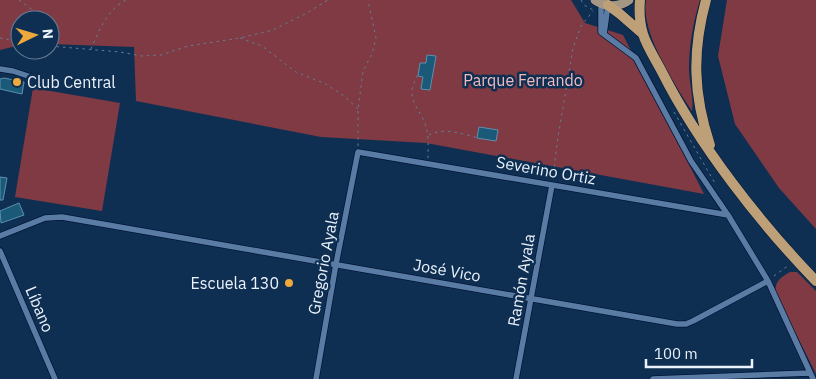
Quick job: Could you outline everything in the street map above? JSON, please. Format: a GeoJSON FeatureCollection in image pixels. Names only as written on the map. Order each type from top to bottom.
{"type":"FeatureCollection","features":[{"type":"Feature","properties":{"kind":"highway"},"geometry":{"type":"LineString","coordinates":[[640,0],[640,19],[643,34],[691,123],[750,204],[796,260],[816,281]]}},
{"type":"Feature","properties":{"kind":"highway"},"geometry":{"type":"LineString","coordinates":[[706,0],[698,34],[696,84],[703,123],[714,155]]}},
{"type":"Feature","properties":{"kind":"highway"},"geometry":{"type":"LineString","coordinates":[[601,3],[620,14],[643,34]]}},
{"type":"Feature","properties":{"kind":"main road"},"geometry":{"type":"LineString","coordinates":[[601,3],[617,5],[629,0]]}},
{"type":"Feature","properties":{"kind":"street"},"geometry":{"type":"LineString","coordinates":[[601,3],[604,34],[636,58],[691,161],[728,215],[768,281],[811,376],[653,379]]}},
{"type":"Feature","properties":{"kind":"street"},"geometry":{"type":"LineString","coordinates":[[0,69],[31,77]]}},
{"type":"Feature","properties":{"kind":"street","name":"Severino Ortiz"},"geometry":{"type":"LineString","coordinates":[[358,152],[728,215]]}},
{"type":"Feature","properties":{"kind":"street","name":"Gregorio Ayala"},"geometry":{"type":"LineString","coordinates":[[316,379],[358,152]]}},
{"type":"Feature","properties":{"kind":"street","name":"Ramón Ayala"},"geometry":{"type":"LineString","coordinates":[[516,379],[552,185]]}},
{"type":"Feature","properties":{"kind":"street","name":"José Vico"},"geometry":{"type":"LineString","coordinates":[[0,236],[45,218],[62,217],[78,219],[677,324],[686,324],[768,281]]}},
{"type":"Feature","properties":{"kind":"street","name":"Líbano"},"geometry":{"type":"LineString","coordinates":[[0,251],[55,379]]}},
{"type":"Feature","properties":{"kind":"path"},"geometry":{"type":"LineString","coordinates":[[19,0],[32,10]]}},
{"type":"Feature","properties":{"kind":"path"},"geometry":{"type":"LineString","coordinates":[[91,49],[101,25],[120,3],[126,0]]}},
{"type":"Feature","properties":{"kind":"path"},"geometry":{"type":"LineString","coordinates":[[60,47],[120,52],[141,56],[161,55],[188,46],[240,38],[273,30],[328,0]]}},
{"type":"Feature","properties":{"kind":"path"},"geometry":{"type":"LineString","coordinates":[[358,152],[358,110],[364,71],[372,54],[376,38],[368,0]]}},
{"type":"Feature","properties":{"kind":"path"},"geometry":{"type":"LineString","coordinates":[[552,185],[556,143],[573,48],[581,26],[594,10]]}},
{"type":"Feature","properties":{"kind":"path"},"geometry":{"type":"LineString","coordinates":[[240,38],[262,46],[296,72],[326,84],[344,96],[358,110]]}},
{"type":"Feature","properties":{"kind":"path"},"geometry":{"type":"LineString","coordinates":[[419,68],[412,92],[412,100],[427,128],[427,164]]}},
{"type":"Feature","properties":{"kind":"path"},"geometry":{"type":"LineString","coordinates":[[428,136],[441,131],[486,140]]}},
{"type":"Feature","properties":{"kind":"path"},"geometry":{"type":"LineString","coordinates":[[768,281],[796,260]]}},
{"type":"Feature","properties":{"kind":"green space","name":"Parque Ferrando"},"geometry":{"type":"Polygon","coordinates":[[[0,0],[571,0],[585,23],[623,35],[704,194],[426,143],[321,137],[136,101],[134,47],[60,44],[60,10],[10,10],[10,48],[0,50],[0,0]]]}},
{"type":"Feature","properties":{"kind":"green space"},"geometry":{"type":"Polygon","coordinates":[[[646,0],[700,0],[693,26],[690,51],[689,69],[692,111],[668,73],[653,42],[648,27],[646,0]]]}},
{"type":"Feature","properties":{"kind":"green space"},"geometry":{"type":"Polygon","coordinates":[[[727,0],[816,0],[816,229],[779,188],[735,124],[718,56],[727,0]]]}},
{"type":"Feature","properties":{"kind":"green space"},"geometry":{"type":"Polygon","coordinates":[[[33,88],[120,103],[102,211],[15,197],[33,88]]]}},
{"type":"Feature","properties":{"kind":"green space"},"geometry":{"type":"Polygon","coordinates":[[[790,272],[797,272],[816,291],[816,374],[775,292],[779,280],[790,272]]]}},
{"type":"Feature","properties":{"kind":"building"},"geometry":{"type":"Polygon","coordinates":[[[427,55],[436,56],[430,90],[421,89],[423,77],[418,76],[420,63],[426,63],[427,55]]]}},
{"type":"Feature","properties":{"kind":"building"},"geometry":{"type":"Polygon","coordinates":[[[0,79],[24,82],[22,94],[0,89],[0,79]]]}},
{"type":"Feature","properties":{"kind":"building"},"geometry":{"type":"Polygon","coordinates":[[[479,127],[498,130],[496,141],[477,138],[479,127]]]}},
{"type":"Feature","properties":{"kind":"building"},"geometry":{"type":"Polygon","coordinates":[[[0,177],[7,178],[3,200],[0,200],[0,177]]]}},
{"type":"Feature","properties":{"kind":"building"},"geometry":{"type":"Polygon","coordinates":[[[19,203],[24,215],[1,223],[0,211],[19,203]]]}},
{"type":"Feature","properties":{"kind":"place","name":"Club Central"},"geometry":{"type":"Point","coordinates":[17,82]}},
{"type":"Feature","properties":{"kind":"place","name":"Escuela 130"},"geometry":{"type":"Point","coordinates":[289,283]}}]}
